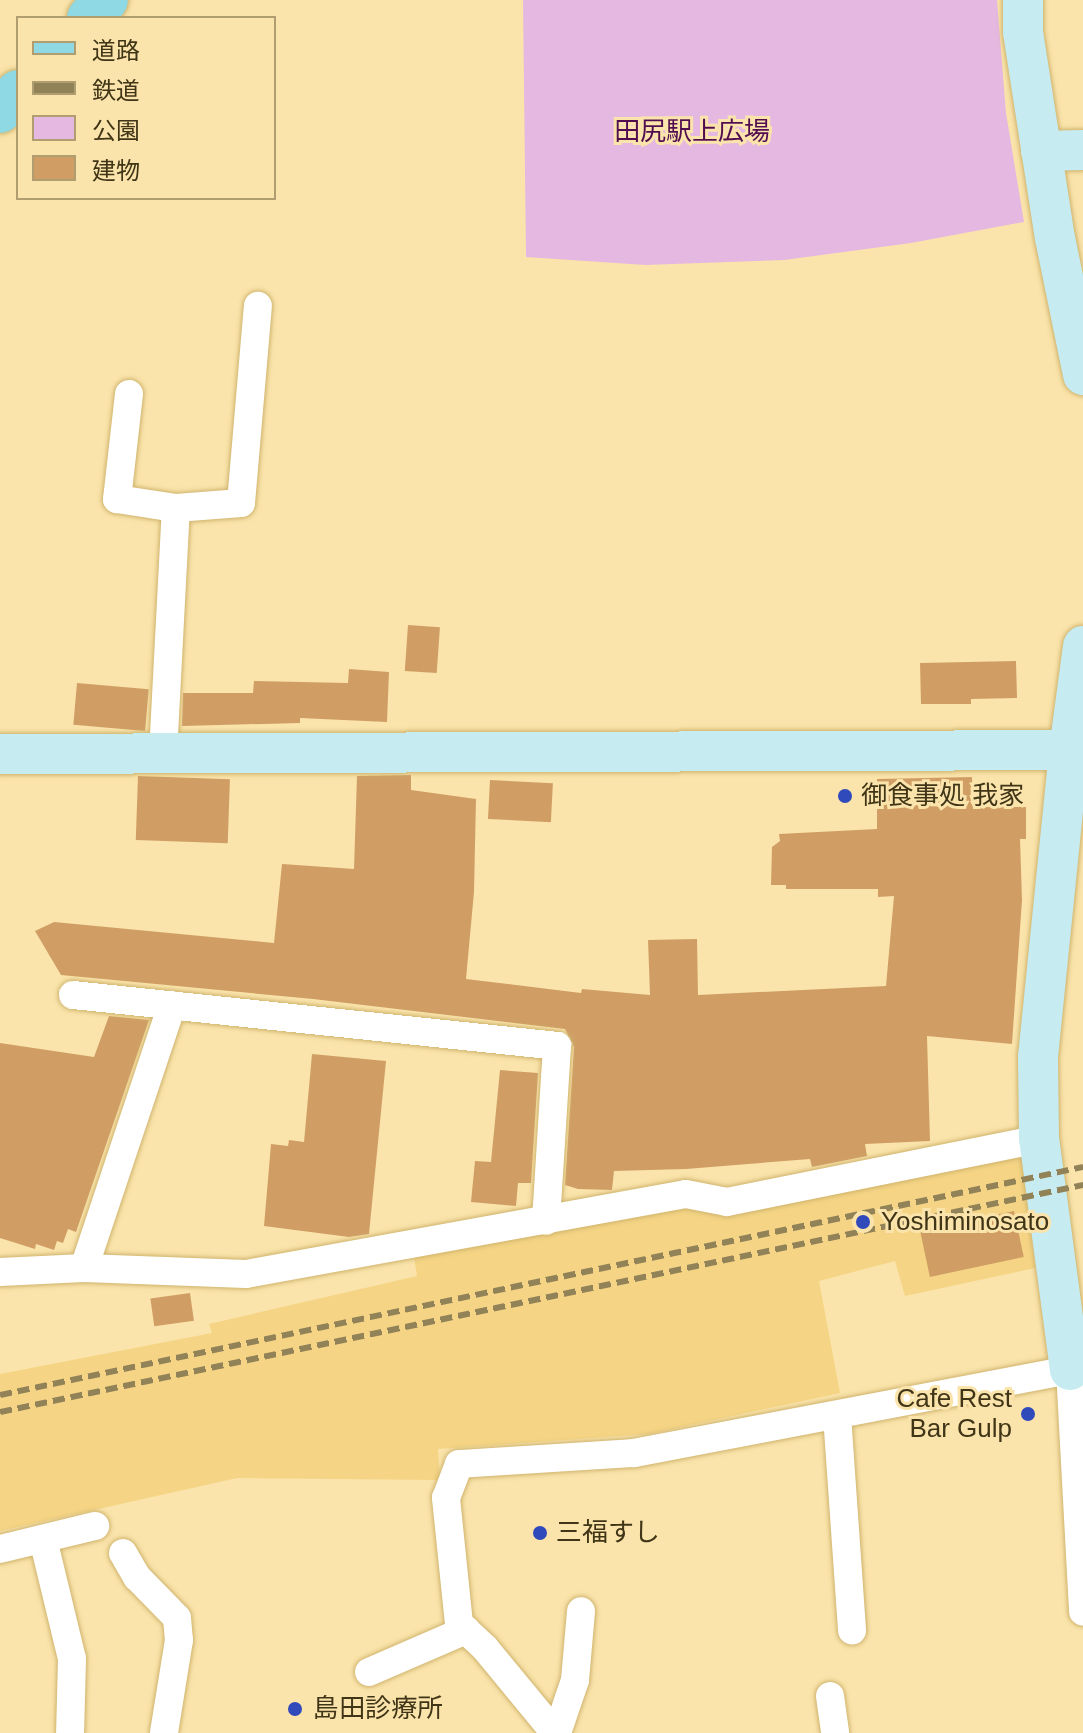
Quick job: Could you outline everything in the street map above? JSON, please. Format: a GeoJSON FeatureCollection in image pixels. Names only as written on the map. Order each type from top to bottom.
{"type":"FeatureCollection","features":[{"type":"Feature","properties":{"kind":"main road"},"geometry":{"type":"LineString","coordinates":[[91,16],[106,0]]}},
{"type":"Feature","properties":{"kind":"main road"},"geometry":{"type":"LineString","coordinates":[[0,111],[16,94]]}},
{"type":"Feature","properties":{"kind":"street"},"geometry":{"type":"LineString","coordinates":[[1023,0],[1023,32],[1041,151],[1083,375]]}},
{"type":"Feature","properties":{"kind":"street"},"geometry":{"type":"LineString","coordinates":[[1041,151],[1083,150]]}},
{"type":"Feature","properties":{"kind":"street"},"geometry":{"type":"LineString","coordinates":[[129,394],[117,499],[176,508],[241,503],[258,306]]}},
{"type":"Feature","properties":{"kind":"street"},"geometry":{"type":"LineString","coordinates":[[163,754],[176,508]]}},
{"type":"Feature","properties":{"kind":"street"},"geometry":{"type":"LineString","coordinates":[[1083,646],[1069,750],[1070,858],[1038,1057],[1039,1139],[1078,1437],[1083,1612]]}},
{"type":"Feature","properties":{"kind":"street"},"geometry":{"type":"LineString","coordinates":[[0,754],[1069,750]]}},
{"type":"Feature","properties":{"kind":"street"},"geometry":{"type":"LineString","coordinates":[[73,995],[557,1046],[546,1221]]}},
{"type":"Feature","properties":{"kind":"street"},"geometry":{"type":"LineString","coordinates":[[84,1268],[172,1005]]}},
{"type":"Feature","properties":{"kind":"street"},"geometry":{"type":"LineString","coordinates":[[0,1272],[84,1268],[246,1274],[686,1194],[727,1202],[1039,1139]]}},
{"type":"Feature","properties":{"kind":"street"},"geometry":{"type":"LineString","coordinates":[[556,1733],[546,1718],[459,1624],[446,1498],[459,1464],[634,1453],[1070,1370]]}},
{"type":"Feature","properties":{"kind":"street"},"geometry":{"type":"LineString","coordinates":[[837,1415],[852,1630]]}},
{"type":"Feature","properties":{"kind":"street"},"geometry":{"type":"LineString","coordinates":[[0,1549],[95,1526]]}},
{"type":"Feature","properties":{"kind":"street"},"geometry":{"type":"LineString","coordinates":[[43,1539],[72,1659],[70,1733]]}},
{"type":"Feature","properties":{"kind":"street"},"geometry":{"type":"LineString","coordinates":[[123,1553],[137,1577],[177,1618],[179,1640],[164,1733]]}},
{"type":"Feature","properties":{"kind":"street"},"geometry":{"type":"LineString","coordinates":[[556,1733],[575,1680],[581,1611]]}},
{"type":"Feature","properties":{"kind":"street"},"geometry":{"type":"LineString","coordinates":[[369,1672],[466,1630]]}},
{"type":"Feature","properties":{"kind":"street"},"geometry":{"type":"LineString","coordinates":[[830,1696],[835,1733]]}},
{"type":"Feature","properties":{"kind":"shaded area"},"geometry":{"type":"Polygon","coordinates":[[[1021,1150],[1035,1268],[905,1296],[895,1261],[819,1281],[840,1393],[649,1434],[438,1449],[440,1480],[237,1478],[0,1531],[0,1374],[212,1333],[209,1324],[417,1276],[414,1257],[565,1226],[1021,1150]]]}},
{"type":"Feature","properties":{"kind":"green space","name":"田尻駅上広場"},"geometry":{"type":"Polygon","coordinates":[[[523,0],[997,0],[1006,113],[1024,222],[911,243],[784,260],[645,265],[526,257],[523,0]]]}},
{"type":"Feature","properties":{"kind":"building"},"geometry":{"type":"Polygon","coordinates":[[[408,625],[440,627],[437,673],[405,671],[408,625]]]}},
{"type":"Feature","properties":{"kind":"building"},"geometry":{"type":"Polygon","coordinates":[[[1016,661],[1017,698],[971,699],[971,704],[921,704],[920,663],[1016,661]]]}},
{"type":"Feature","properties":{"kind":"building"},"geometry":{"type":"Polygon","coordinates":[[[349,669],[389,672],[387,722],[300,718],[300,723],[182,726],[183,693],[253,693],[254,681],[348,683],[349,669]]]}},
{"type":"Feature","properties":{"kind":"building"},"geometry":{"type":"Polygon","coordinates":[[[77,683],[149,689],[145,731],[73,725],[77,683]]]}},
{"type":"Feature","properties":{"kind":"building"},"geometry":{"type":"Polygon","coordinates":[[[411,775],[411,790],[476,799],[474,892],[466,979],[581,993],[582,989],[650,995],[648,940],[697,939],[698,995],[886,986],[894,896],[878,897],[878,889],[786,889],[786,885],[771,885],[772,847],[780,841],[779,834],[877,829],[877,779],[972,777],[973,807],[1026,807],[1026,839],[1020,839],[1022,900],[1012,1044],[927,1036],[930,1141],[865,1144],[867,1156],[812,1167],[810,1159],[686,1169],[614,1171],[612,1190],[578,1189],[565,1185],[574,1047],[565,1029],[313,999],[61,975],[35,931],[54,922],[274,943],[282,864],[354,869],[357,776],[411,775]]]}},
{"type":"Feature","properties":{"kind":"building"},"geometry":{"type":"Polygon","coordinates":[[[138,776],[230,779],[228,843],[136,840],[138,776]]]}},
{"type":"Feature","properties":{"kind":"building"},"geometry":{"type":"Polygon","coordinates":[[[490,780],[553,783],[551,822],[488,819],[490,780]]]}},
{"type":"Feature","properties":{"kind":"building"},"geometry":{"type":"Polygon","coordinates":[[[109,1016],[149,1020],[76,1232],[68,1229],[63,1243],[57,1241],[54,1250],[36,1244],[35,1249],[0,1238],[0,1043],[94,1057],[109,1016]]]}},
{"type":"Feature","properties":{"kind":"building"},"geometry":{"type":"Polygon","coordinates":[[[312,1054],[386,1061],[369,1234],[349,1237],[264,1226],[271,1144],[288,1146],[289,1140],[304,1142],[312,1054]]]}},
{"type":"Feature","properties":{"kind":"building"},"geometry":{"type":"Polygon","coordinates":[[[500,1070],[538,1073],[531,1183],[518,1183],[516,1206],[471,1202],[475,1161],[491,1162],[500,1070]]]}},
{"type":"Feature","properties":{"kind":"building"},"geometry":{"type":"Polygon","coordinates":[[[1014,1211],[1024,1257],[930,1277],[920,1231],[1014,1211]]]}},
{"type":"Feature","properties":{"kind":"building"},"geometry":{"type":"Polygon","coordinates":[[[190,1293],[194,1321],[154,1326],[150,1299],[190,1293]]]}},
{"type":"Feature","properties":{"kind":"railway"},"geometry":{"type":"LineString","coordinates":[[0,1395],[1083,1167]]}},
{"type":"Feature","properties":{"kind":"railway"},"geometry":{"type":"LineString","coordinates":[[0,1412],[1083,1185]]}},
{"type":"Feature","properties":{"kind":"place","name":"御食事処 我家"},"geometry":{"type":"Point","coordinates":[845,796]}},
{"type":"Feature","properties":{"kind":"place","name":"Yoshiminosato"},"geometry":{"type":"Point","coordinates":[863,1222]}},
{"type":"Feature","properties":{"kind":"place","name":"Cafe Rest Bar Gulp"},"geometry":{"type":"Point","coordinates":[1028,1414]}},
{"type":"Feature","properties":{"kind":"place","name":"三福すし"},"geometry":{"type":"Point","coordinates":[540,1533]}},
{"type":"Feature","properties":{"kind":"place","name":"島田診療所"},"geometry":{"type":"Point","coordinates":[295,1709]}}]}
